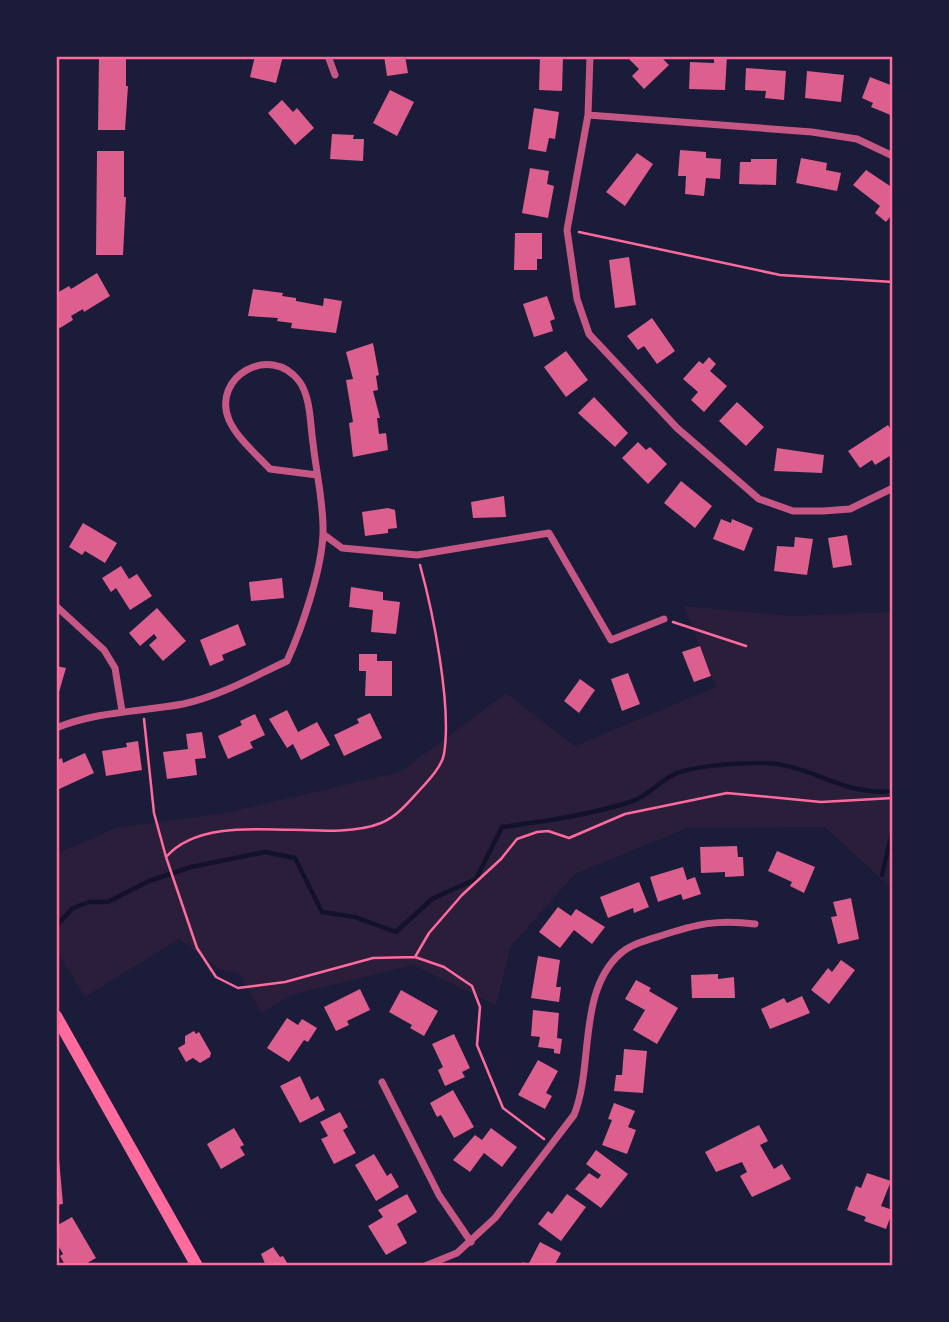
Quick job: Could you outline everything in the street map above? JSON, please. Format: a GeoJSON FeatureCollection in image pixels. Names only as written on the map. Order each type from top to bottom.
{"type":"FeatureCollection","features":[{"type":"Feature","properties":{"kind":"main road"},"geometry":{"type":"LineString","coordinates":[[56,1016],[197,1266]]}},
{"type":"Feature","properties":{"kind":"street"},"geometry":{"type":"LineString","coordinates":[[328,56],[335,75]]}},
{"type":"Feature","properties":{"kind":"street"},"geometry":{"type":"LineString","coordinates":[[590,56],[588,115],[567,230],[577,299],[589,334],[677,428],[759,499],[793,511],[850,509],[893,488]]}},
{"type":"Feature","properties":{"kind":"street"},"geometry":{"type":"LineString","coordinates":[[588,115],[812,132],[857,139],[893,156]]}},
{"type":"Feature","properties":{"kind":"street"},"geometry":{"type":"LineString","coordinates":[[56,728],[81,718],[213,696],[287,661],[304,624],[323,534],[317,475],[308,403],[300,381],[284,368],[267,364],[251,366],[235,379],[226,396],[229,419],[246,444],[270,468],[317,475]]}},
{"type":"Feature","properties":{"kind":"street"},"geometry":{"type":"LineString","coordinates":[[323,534],[342,548],[417,555],[550,533],[611,640],[664,619]]}},
{"type":"Feature","properties":{"kind":"street"},"geometry":{"type":"LineString","coordinates":[[56,606],[104,650],[115,668],[122,711]]}},
{"type":"Feature","properties":{"kind":"street"},"geometry":{"type":"LineString","coordinates":[[425,1266],[457,1253],[495,1218],[574,1115],[582,1097],[594,1002],[600,981],[621,953],[636,944],[696,924],[722,920],[755,925]]}},
{"type":"Feature","properties":{"kind":"street"},"geometry":{"type":"LineString","coordinates":[[382,1082],[439,1195],[471,1242]]}},
{"type":"Feature","properties":{"kind":"path"},"geometry":{"type":"LineString","coordinates":[[567,230],[780,275],[893,282]]}},
{"type":"Feature","properties":{"kind":"path"},"geometry":{"type":"LineString","coordinates":[[166,857],[176,845],[223,833],[267,827],[347,830],[381,823],[402,810],[425,784],[444,756],[445,722],[434,625],[417,555]]}},
{"type":"Feature","properties":{"kind":"path"},"geometry":{"type":"LineString","coordinates":[[664,619],[746,646]]}},
{"type":"Feature","properties":{"kind":"path"},"geometry":{"type":"LineString","coordinates":[[143,709],[154,813],[197,948],[216,977],[237,989],[285,982],[373,958],[415,957],[444,967],[472,986],[480,1007],[477,1045],[503,1108],[552,1145]]}},
{"type":"Feature","properties":{"kind":"path"},"geometry":{"type":"LineString","coordinates":[[415,957],[429,933],[462,895],[501,859],[517,839],[537,832],[548,831],[569,838],[625,814],[727,793],[821,802],[893,798]]}},
{"type":"Feature","properties":{"kind":"shaded area"},"geometry":{"type":"Polygon","coordinates":[[[684,606],[790,616],[893,612],[893,890],[825,827],[687,828],[575,874],[511,946],[496,1005],[413,965],[291,995],[262,1013],[238,973],[221,970],[179,939],[85,997],[56,950],[56,854],[116,828],[225,813],[400,772],[506,693],[575,746],[716,687],[684,606]]]}},
{"type":"Feature","properties":{"kind":"building"},"geometry":{"type":"Polygon","coordinates":[[[99,56],[126,56],[128,86],[125,130],[98,130],[99,56]]]}},
{"type":"Feature","properties":{"kind":"building"},"geometry":{"type":"Polygon","coordinates":[[[255,56],[283,56],[276,83],[250,77],[255,56]]]}},
{"type":"Feature","properties":{"kind":"building"},"geometry":{"type":"Polygon","coordinates":[[[384,56],[405,56],[408,73],[387,76],[384,56]]]}},
{"type":"Feature","properties":{"kind":"building"},"geometry":{"type":"Polygon","coordinates":[[[540,56],[563,58],[562,91],[539,90],[540,56]]]}},
{"type":"Feature","properties":{"kind":"building"},"geometry":{"type":"Polygon","coordinates":[[[626,56],[660,56],[669,65],[644,89],[632,76],[639,69],[626,56]]]}},
{"type":"Feature","properties":{"kind":"building"},"geometry":{"type":"Polygon","coordinates":[[[714,56],[727,56],[725,90],[689,89],[690,62],[714,63],[714,56]]]}},
{"type":"Feature","properties":{"kind":"building"},"geometry":{"type":"Polygon","coordinates":[[[746,68],[786,71],[784,100],[765,98],[766,91],[745,90],[746,68]]]}},
{"type":"Feature","properties":{"kind":"building"},"geometry":{"type":"Polygon","coordinates":[[[807,71],[844,75],[841,102],[805,98],[807,71]]]}},
{"type":"Feature","properties":{"kind":"building"},"geometry":{"type":"Polygon","coordinates":[[[870,77],[893,86],[893,116],[871,107],[873,103],[862,98],[870,77]]]}},
{"type":"Feature","properties":{"kind":"building"},"geometry":{"type":"Polygon","coordinates":[[[390,90],[414,102],[397,136],[373,123],[390,90]]]}},
{"type":"Feature","properties":{"kind":"building"},"geometry":{"type":"Polygon","coordinates":[[[282,100],[293,112],[297,108],[314,128],[295,145],[268,113],[282,100]]]}},
{"type":"Feature","properties":{"kind":"building"},"geometry":{"type":"Polygon","coordinates":[[[534,108],[559,112],[555,139],[549,138],[546,152],[528,149],[534,108]]]}},
{"type":"Feature","properties":{"kind":"building"},"geometry":{"type":"Polygon","coordinates":[[[332,134],[354,135],[353,139],[364,139],[363,161],[330,159],[332,134]]]}},
{"type":"Feature","properties":{"kind":"building"},"geometry":{"type":"Polygon","coordinates":[[[680,150],[706,152],[706,158],[721,159],[720,179],[706,178],[704,196],[685,194],[686,176],[678,176],[680,150]]]}},
{"type":"Feature","properties":{"kind":"building"},"geometry":{"type":"Polygon","coordinates":[[[97,151],[124,151],[126,197],[123,255],[96,255],[97,151]]]}},
{"type":"Feature","properties":{"kind":"building"},"geometry":{"type":"Polygon","coordinates":[[[637,153],[653,164],[625,206],[606,192],[637,153]]]}},
{"type":"Feature","properties":{"kind":"building"},"geometry":{"type":"Polygon","coordinates":[[[801,158],[827,163],[826,170],[841,173],[837,191],[796,183],[801,158]]]}},
{"type":"Feature","properties":{"kind":"building"},"geometry":{"type":"Polygon","coordinates":[[[751,159],[777,159],[776,185],[739,184],[740,162],[751,162],[751,159]]]}},
{"type":"Feature","properties":{"kind":"building"},"geometry":{"type":"Polygon","coordinates":[[[530,168],[549,171],[547,184],[554,186],[548,218],[522,213],[530,168]]]}},
{"type":"Feature","properties":{"kind":"building"},"geometry":{"type":"Polygon","coordinates":[[[866,170],[893,188],[893,213],[886,222],[875,213],[880,206],[853,185],[866,170]]]}},
{"type":"Feature","properties":{"kind":"building"},"geometry":{"type":"Polygon","coordinates":[[[515,233],[542,233],[542,259],[537,259],[537,270],[514,270],[515,233]]]}},
{"type":"Feature","properties":{"kind":"building"},"geometry":{"type":"Polygon","coordinates":[[[629,257],[636,305],[615,308],[609,260],[629,257]]]}},
{"type":"Feature","properties":{"kind":"building"},"geometry":{"type":"Polygon","coordinates":[[[97,273],[110,296],[84,312],[83,309],[71,316],[73,320],[60,328],[56,326],[57,293],[69,286],[71,289],[97,273]]]}},
{"type":"Feature","properties":{"kind":"building"},"geometry":{"type":"Polygon","coordinates":[[[253,289],[283,293],[282,296],[296,298],[296,301],[323,306],[324,298],[342,301],[336,333],[291,328],[292,323],[277,321],[278,318],[248,316],[253,289]]]}},
{"type":"Feature","properties":{"kind":"building"},"geometry":{"type":"Polygon","coordinates":[[[547,296],[555,319],[550,321],[553,331],[534,337],[523,304],[547,296]]]}},
{"type":"Feature","properties":{"kind":"building"},"geometry":{"type":"Polygon","coordinates":[[[652,318],[675,351],[657,364],[644,346],[638,350],[627,336],[652,318]]]}},
{"type":"Feature","properties":{"kind":"building"},"geometry":{"type":"Polygon","coordinates":[[[373,343],[379,375],[376,376],[378,390],[373,391],[380,418],[377,418],[379,434],[386,433],[388,450],[353,457],[349,423],[353,422],[346,380],[353,379],[346,352],[373,343]]]}},
{"type":"Feature","properties":{"kind":"building"},"geometry":{"type":"Polygon","coordinates":[[[566,351],[588,380],[566,397],[544,367],[566,351]]]}},
{"type":"Feature","properties":{"kind":"building"},"geometry":{"type":"Polygon","coordinates":[[[709,357],[716,364],[710,371],[727,386],[704,412],[691,400],[698,392],[683,379],[699,361],[703,364],[709,357]]]}},
{"type":"Feature","properties":{"kind":"building"},"geometry":{"type":"Polygon","coordinates":[[[594,397],[628,433],[615,447],[578,413],[594,397]]]}},
{"type":"Feature","properties":{"kind":"building"},"geometry":{"type":"Polygon","coordinates":[[[737,402],[764,427],[746,446],[719,421],[737,402]]]}},
{"type":"Feature","properties":{"kind":"building"},"geometry":{"type":"Polygon","coordinates":[[[888,425],[893,433],[893,454],[875,465],[872,460],[860,468],[848,451],[888,425]]]}},
{"type":"Feature","properties":{"kind":"building"},"geometry":{"type":"Polygon","coordinates":[[[638,442],[646,450],[650,447],[667,464],[648,484],[622,458],[638,442]]]}},
{"type":"Feature","properties":{"kind":"building"},"geometry":{"type":"Polygon","coordinates":[[[777,448],[824,455],[822,473],[774,471],[777,448]]]}},
{"type":"Feature","properties":{"kind":"building"},"geometry":{"type":"Polygon","coordinates":[[[681,481],[712,506],[695,528],[664,503],[681,481]]]}},
{"type":"Feature","properties":{"kind":"building"},"geometry":{"type":"Polygon","coordinates":[[[504,496],[506,517],[473,518],[471,502],[504,496]]]}},
{"type":"Feature","properties":{"kind":"building"},"geometry":{"type":"Polygon","coordinates":[[[388,508],[395,510],[397,528],[388,529],[388,533],[365,536],[362,512],[388,508]]]}},
{"type":"Feature","properties":{"kind":"building"},"geometry":{"type":"Polygon","coordinates":[[[721,519],[731,523],[732,519],[753,528],[744,551],[713,539],[721,519]]]}},
{"type":"Feature","properties":{"kind":"building"},"geometry":{"type":"Polygon","coordinates":[[[83,523],[117,543],[105,563],[85,551],[82,555],[69,547],[83,523]]]}},
{"type":"Feature","properties":{"kind":"building"},"geometry":{"type":"Polygon","coordinates":[[[847,535],[852,565],[833,568],[828,538],[847,535]]]}},
{"type":"Feature","properties":{"kind":"building"},"geometry":{"type":"Polygon","coordinates":[[[795,537],[813,539],[807,575],[774,571],[777,546],[794,547],[795,537]]]}},
{"type":"Feature","properties":{"kind":"building"},"geometry":{"type":"Polygon","coordinates":[[[121,566],[129,579],[137,574],[152,596],[130,610],[116,588],[111,592],[102,578],[121,566]]]}},
{"type":"Feature","properties":{"kind":"building"},"geometry":{"type":"Polygon","coordinates":[[[282,578],[284,598],[251,601],[249,582],[282,578]]]}},
{"type":"Feature","properties":{"kind":"building"},"geometry":{"type":"Polygon","coordinates":[[[351,587],[383,592],[383,600],[400,602],[396,634],[371,632],[373,610],[349,607],[351,587]]]}},
{"type":"Feature","properties":{"kind":"building"},"geometry":{"type":"Polygon","coordinates":[[[157,608],[186,641],[163,661],[149,645],[157,638],[154,634],[140,646],[129,633],[157,608]]]}},
{"type":"Feature","properties":{"kind":"building"},"geometry":{"type":"Polygon","coordinates":[[[238,624],[246,645],[222,655],[224,660],[210,666],[200,640],[238,624]]]}},
{"type":"Feature","properties":{"kind":"building"},"geometry":{"type":"Polygon","coordinates":[[[700,646],[711,676],[694,682],[682,652],[700,646]]]}},
{"type":"Feature","properties":{"kind":"building"},"geometry":{"type":"Polygon","coordinates":[[[359,654],[377,654],[377,661],[392,661],[392,696],[365,696],[366,671],[359,671],[359,654]]]}},
{"type":"Feature","properties":{"kind":"building"},"geometry":{"type":"Polygon","coordinates":[[[56,666],[66,668],[59,692],[56,691],[56,666]]]}},
{"type":"Feature","properties":{"kind":"building"},"geometry":{"type":"Polygon","coordinates":[[[628,673],[640,704],[622,711],[611,679],[628,673]]]}},
{"type":"Feature","properties":{"kind":"building"},"geometry":{"type":"Polygon","coordinates":[[[580,679],[595,690],[579,713],[564,701],[580,679]]]}},
{"type":"Feature","properties":{"kind":"building"},"geometry":{"type":"Polygon","coordinates":[[[287,710],[298,732],[317,722],[330,745],[301,760],[293,744],[287,748],[269,719],[287,710]]]}},
{"type":"Feature","properties":{"kind":"building"},"geometry":{"type":"Polygon","coordinates":[[[370,713],[382,738],[344,756],[334,735],[359,723],[357,719],[370,713]]]}},
{"type":"Feature","properties":{"kind":"building"},"geometry":{"type":"Polygon","coordinates":[[[255,714],[265,735],[250,742],[253,748],[228,759],[218,736],[242,725],[240,721],[255,714]]]}},
{"type":"Feature","properties":{"kind":"building"},"geometry":{"type":"Polygon","coordinates":[[[202,732],[206,758],[195,759],[197,775],[167,779],[163,752],[188,749],[186,734],[202,732]]]}},
{"type":"Feature","properties":{"kind":"building"},"geometry":{"type":"Polygon","coordinates":[[[138,741],[142,770],[106,776],[102,751],[127,747],[126,743],[138,741]]]}},
{"type":"Feature","properties":{"kind":"building"},"geometry":{"type":"Polygon","coordinates":[[[85,753],[94,773],[57,790],[56,761],[62,758],[63,763],[85,753]]]}},
{"type":"Feature","properties":{"kind":"building"},"geometry":{"type":"Polygon","coordinates":[[[737,846],[738,857],[743,857],[744,876],[725,877],[725,872],[701,873],[700,847],[737,846]]]}},
{"type":"Feature","properties":{"kind":"building"},"geometry":{"type":"Polygon","coordinates":[[[777,851],[815,867],[804,893],[790,886],[792,882],[768,871],[777,851]]]}},
{"type":"Feature","properties":{"kind":"building"},"geometry":{"type":"Polygon","coordinates":[[[683,867],[687,880],[695,877],[701,894],[683,900],[681,894],[658,902],[650,877],[683,867]]]}},
{"type":"Feature","properties":{"kind":"building"},"geometry":{"type":"Polygon","coordinates":[[[639,882],[649,907],[634,913],[633,908],[608,918],[600,897],[639,882]]]}},
{"type":"Feature","properties":{"kind":"building"},"geometry":{"type":"Polygon","coordinates":[[[851,898],[859,939],[838,944],[831,917],[837,916],[833,902],[851,898]]]}},
{"type":"Feature","properties":{"kind":"building"},"geometry":{"type":"Polygon","coordinates":[[[558,907],[571,916],[576,909],[605,927],[592,944],[574,930],[560,948],[539,932],[558,907]]]}},
{"type":"Feature","properties":{"kind":"building"},"geometry":{"type":"Polygon","coordinates":[[[538,956],[560,960],[556,987],[561,987],[559,1002],[531,998],[538,956]]]}},
{"type":"Feature","properties":{"kind":"building"},"geometry":{"type":"Polygon","coordinates":[[[841,960],[855,970],[829,1004],[811,990],[828,968],[832,972],[841,960]]]}},
{"type":"Feature","properties":{"kind":"building"},"geometry":{"type":"Polygon","coordinates":[[[718,974],[718,979],[734,977],[735,998],[692,998],[691,975],[718,974]]]}},
{"type":"Feature","properties":{"kind":"building"},"geometry":{"type":"Polygon","coordinates":[[[636,980],[678,1008],[657,1044],[633,1030],[645,1010],[625,999],[636,980]]]}},
{"type":"Feature","properties":{"kind":"building"},"geometry":{"type":"Polygon","coordinates":[[[360,989],[370,1010],[347,1021],[349,1025],[336,1031],[324,1007],[360,989]]]}},
{"type":"Feature","properties":{"kind":"building"},"geometry":{"type":"Polygon","coordinates":[[[401,990],[438,1011],[424,1036],[410,1028],[412,1025],[389,1012],[401,990]]]}},
{"type":"Feature","properties":{"kind":"building"},"geometry":{"type":"Polygon","coordinates":[[[802,996],[810,1013],[770,1029],[761,1009],[784,998],[787,1003],[802,996]]]}},
{"type":"Feature","properties":{"kind":"building"},"geometry":{"type":"Polygon","coordinates":[[[533,1010],[559,1013],[557,1038],[562,1039],[560,1054],[554,1053],[554,1049],[538,1047],[540,1037],[531,1036],[533,1010]]]}},
{"type":"Feature","properties":{"kind":"building"},"geometry":{"type":"Polygon","coordinates":[[[287,1018],[298,1025],[302,1019],[317,1028],[308,1042],[304,1040],[289,1062],[267,1048],[287,1018]]]}},
{"type":"Feature","properties":{"kind":"building"},"geometry":{"type":"Polygon","coordinates":[[[194,1031],[196,1034],[199,1032],[211,1053],[210,1057],[200,1063],[193,1058],[186,1062],[178,1048],[185,1044],[185,1036],[194,1031]]]}},
{"type":"Feature","properties":{"kind":"building"},"geometry":{"type":"Polygon","coordinates":[[[454,1034],[470,1068],[462,1072],[465,1077],[445,1086],[438,1070],[443,1067],[432,1044],[454,1034]]]}},
{"type":"Feature","properties":{"kind":"building"},"geometry":{"type":"Polygon","coordinates":[[[624,1049],[647,1051],[643,1093],[614,1091],[616,1075],[622,1075],[624,1049]]]}},
{"type":"Feature","properties":{"kind":"building"},"geometry":{"type":"Polygon","coordinates":[[[538,1060],[558,1071],[546,1093],[552,1096],[545,1109],[518,1095],[538,1060]]]}},
{"type":"Feature","properties":{"kind":"building"},"geometry":{"type":"Polygon","coordinates":[[[300,1076],[311,1100],[318,1096],[325,1110],[300,1123],[280,1086],[300,1076]]]}},
{"type":"Feature","properties":{"kind":"building"},"geometry":{"type":"Polygon","coordinates":[[[453,1090],[474,1127],[454,1138],[441,1115],[437,1117],[430,1103],[453,1090]]]}},
{"type":"Feature","properties":{"kind":"building"},"geometry":{"type":"Polygon","coordinates":[[[614,1103],[635,1111],[628,1127],[636,1130],[627,1154],[602,1145],[612,1120],[608,1119],[614,1103]]]}},
{"type":"Feature","properties":{"kind":"building"},"geometry":{"type":"Polygon","coordinates":[[[340,1112],[348,1127],[343,1130],[356,1153],[334,1164],[321,1139],[328,1136],[320,1122],[340,1112]]]}},
{"type":"Feature","properties":{"kind":"building"},"geometry":{"type":"Polygon","coordinates":[[[759,1125],[768,1141],[760,1145],[774,1169],[782,1164],[791,1179],[752,1197],[740,1176],[747,1172],[742,1162],[716,1172],[705,1152],[759,1125]]]}},
{"type":"Feature","properties":{"kind":"building"},"geometry":{"type":"Polygon","coordinates":[[[234,1128],[244,1145],[240,1147],[245,1155],[221,1169],[207,1144],[234,1128]]]}},
{"type":"Feature","properties":{"kind":"building"},"geometry":{"type":"Polygon","coordinates":[[[491,1128],[517,1147],[502,1167],[484,1153],[470,1172],[453,1160],[475,1135],[482,1140],[491,1128]]]}},
{"type":"Feature","properties":{"kind":"building"},"geometry":{"type":"Polygon","coordinates":[[[596,1150],[628,1174],[601,1208],[575,1189],[589,1173],[598,1179],[601,1175],[586,1164],[596,1150]]]}},
{"type":"Feature","properties":{"kind":"building"},"geometry":{"type":"Polygon","coordinates":[[[374,1154],[387,1176],[391,1173],[399,1187],[376,1201],[355,1165],[374,1154]]]}},
{"type":"Feature","properties":{"kind":"building"},"geometry":{"type":"Polygon","coordinates":[[[56,1159],[59,1159],[63,1204],[56,1205],[56,1159]]]}},
{"type":"Feature","properties":{"kind":"building"},"geometry":{"type":"Polygon","coordinates":[[[867,1173],[891,1181],[881,1206],[893,1210],[886,1229],[864,1221],[866,1217],[847,1210],[856,1186],[861,1188],[867,1173]]]}},
{"type":"Feature","properties":{"kind":"building"},"geometry":{"type":"Polygon","coordinates":[[[407,1194],[417,1212],[397,1224],[407,1243],[386,1255],[368,1226],[383,1217],[378,1210],[407,1194]]]}},
{"type":"Feature","properties":{"kind":"building"},"geometry":{"type":"Polygon","coordinates":[[[567,1194],[586,1207],[561,1241],[538,1224],[548,1211],[552,1214],[567,1194]]]}},
{"type":"Feature","properties":{"kind":"building"},"geometry":{"type":"Polygon","coordinates":[[[72,1217],[96,1258],[82,1266],[65,1265],[60,1256],[63,1254],[59,1247],[56,1249],[56,1226],[72,1217]]]}},
{"type":"Feature","properties":{"kind":"building"},"geometry":{"type":"Polygon","coordinates":[[[540,1242],[561,1253],[554,1266],[521,1266],[523,1262],[528,1265],[540,1242]]]}},
{"type":"Feature","properties":{"kind":"building"},"geometry":{"type":"Polygon","coordinates":[[[273,1247],[289,1266],[266,1266],[261,1254],[273,1247]]]}},
{"type":"Feature","properties":{"kind":"waterway"},"geometry":{"type":"LineString","coordinates":[[56,926],[73,908],[89,902],[108,902],[149,881],[191,867],[265,852],[295,858],[322,912],[355,917],[396,932],[432,899],[476,879],[502,827],[617,806],[633,801],[681,772],[727,764],[776,764],[793,767],[857,789],[893,791]]}},
{"type":"Feature","properties":{"kind":"waterway"},"geometry":{"type":"LineString","coordinates":[[882,875],[893,828]]}}]}
